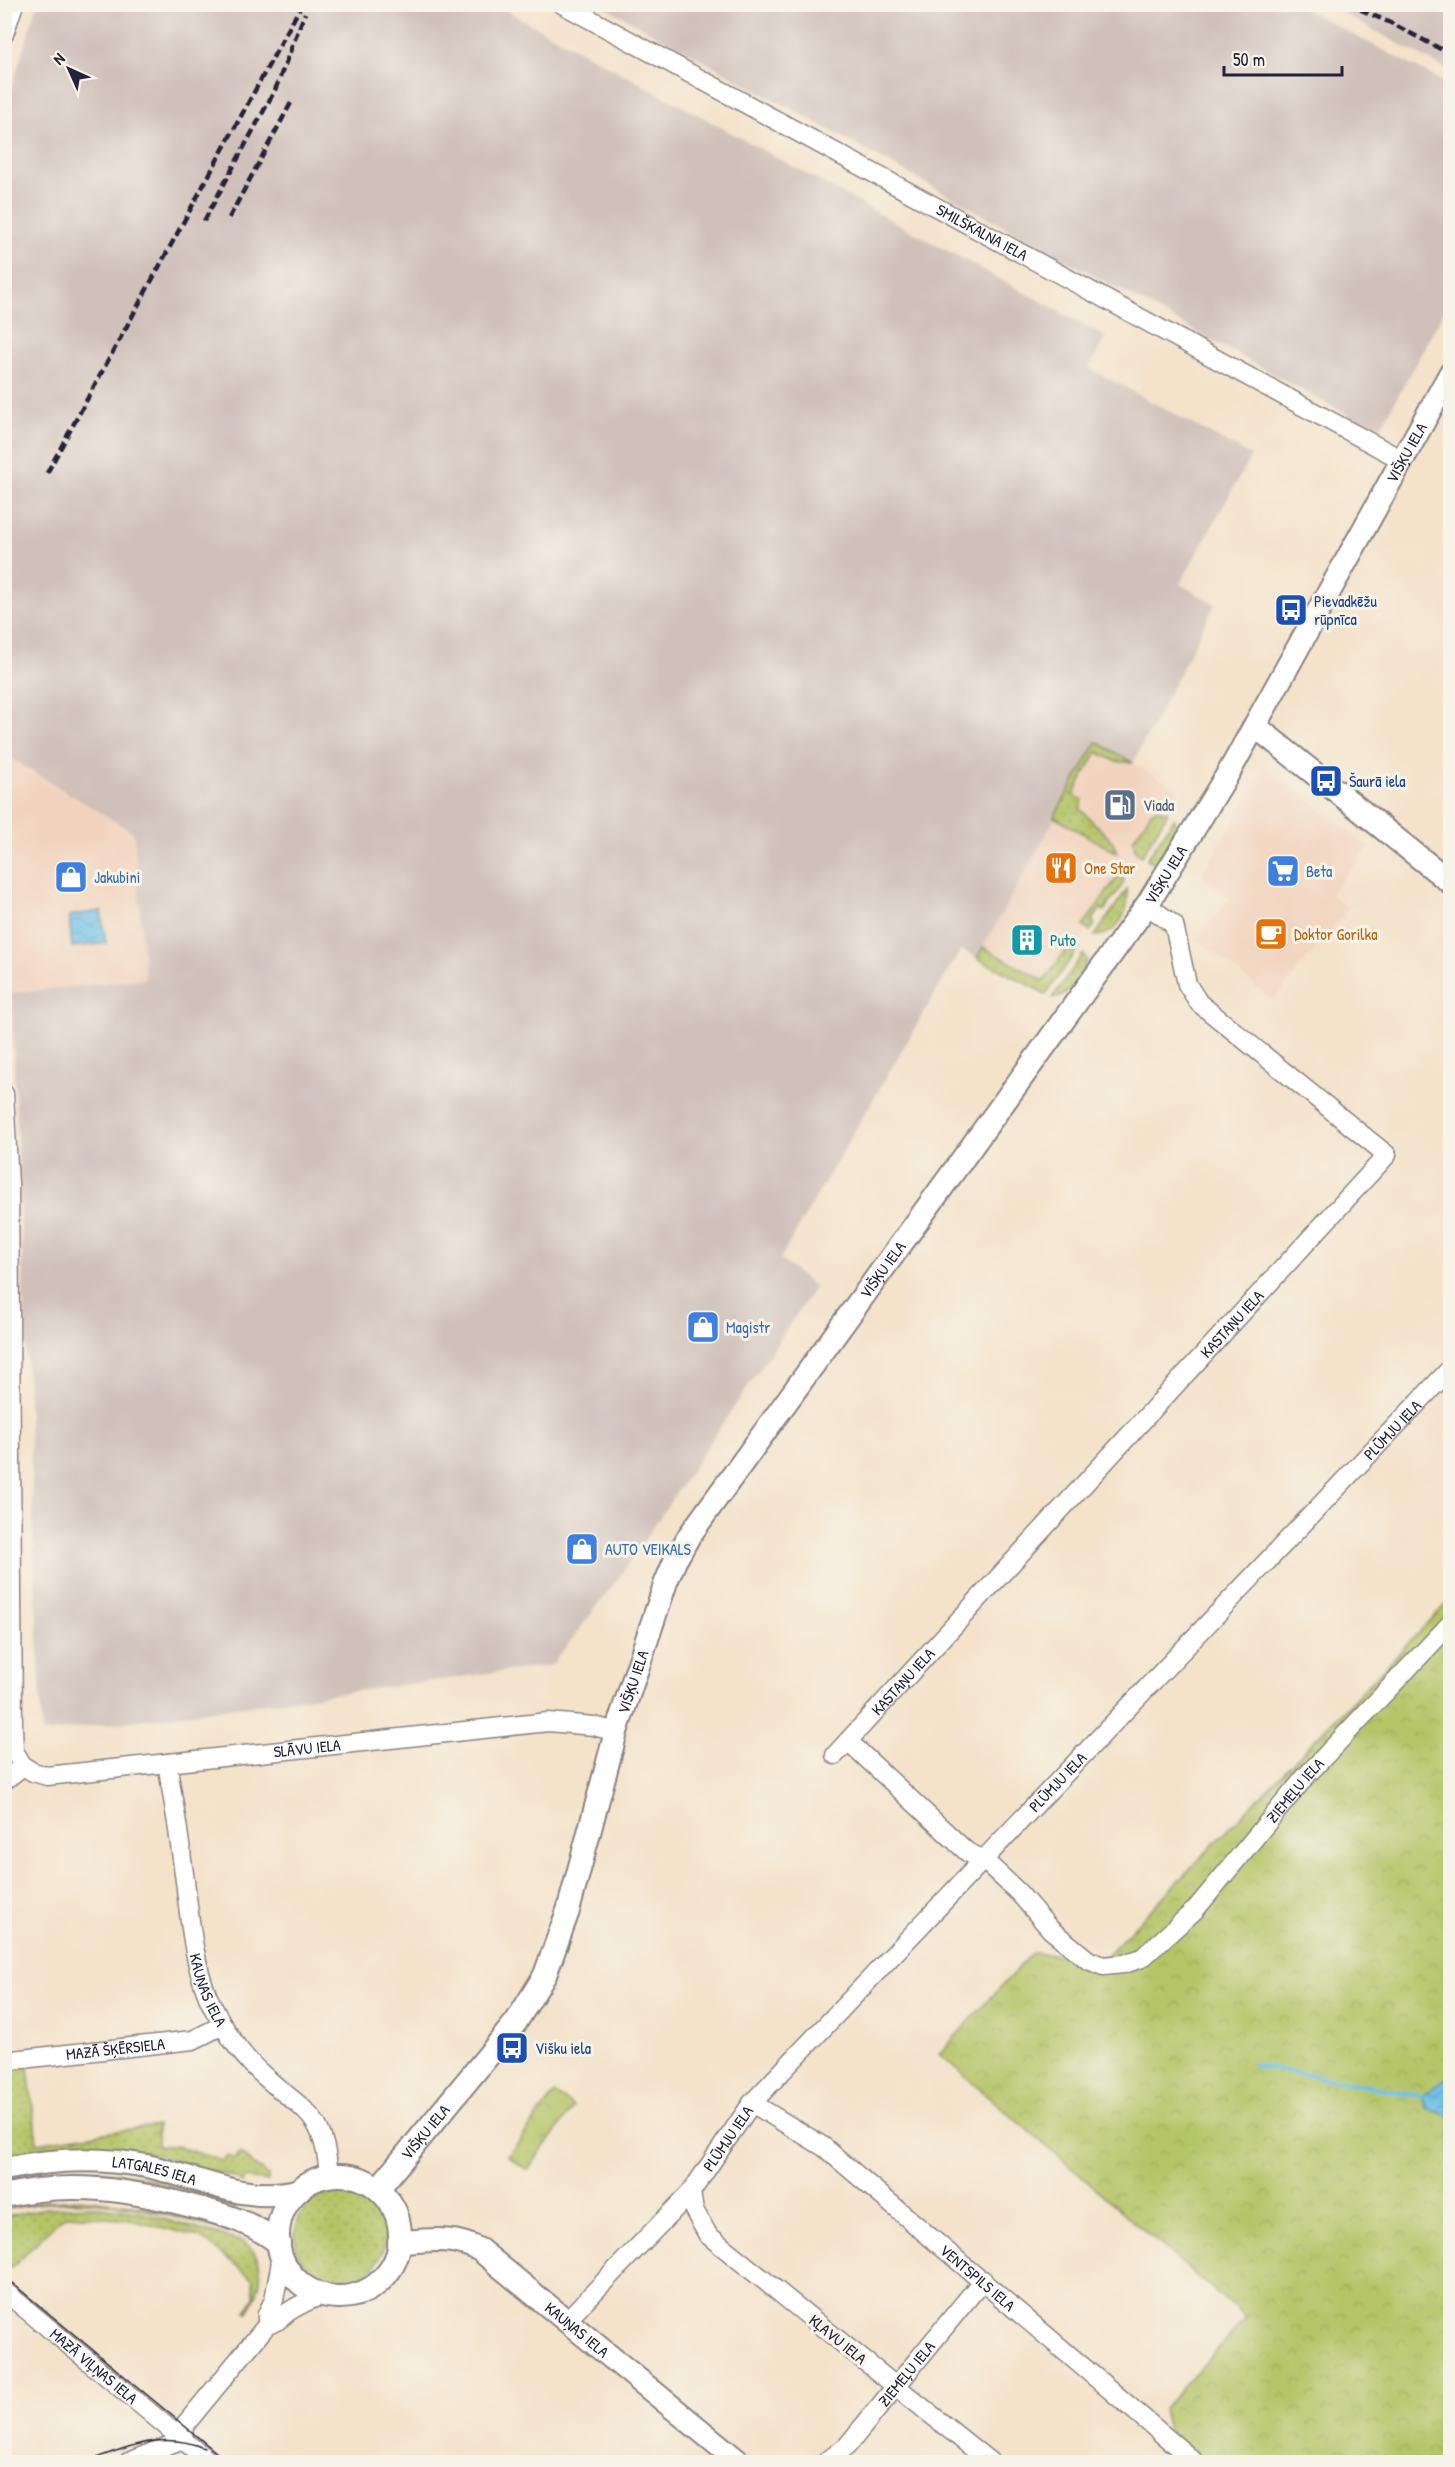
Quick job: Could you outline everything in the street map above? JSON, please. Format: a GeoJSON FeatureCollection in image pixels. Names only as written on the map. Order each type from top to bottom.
{"type":"FeatureCollection","features":[{"type":"Feature","properties":{"kind":"street"},"geometry":{"type":"LineString","coordinates":[[4,34],[14,4]]}},
{"type":"Feature","properties":{"kind":"street","name":"SMILŠKALNA IELA"},"geometry":{"type":"LineString","coordinates":[[562,4],[1402,460]]}},
{"type":"Feature","properties":{"kind":"street","name":"VIŠĶU IELA"},"geometry":{"type":"LineString","coordinates":[[378,2189],[516,2022],[545,1975],[568,1911],[616,1732],[666,1582],[689,1536],[1148,904],[1255,726],[1450,374]]}},
{"type":"Feature","properties":{"kind":"street"},"geometry":{"type":"LineString","coordinates":[[1255,726],[1450,882]]}},
{"type":"Feature","properties":{"kind":"street","name":"KASTAŅU IELA"},"geometry":{"type":"LineString","coordinates":[[835,1755],[1388,1155],[1198,1003],[1187,984],[1174,925],[1148,904]]}},
{"type":"Feature","properties":{"kind":"street"},"geometry":{"type":"LineString","coordinates":[[4,1094],[9,1184],[13,1726],[14,1751],[23,1766],[4,1781]]}},
{"type":"Feature","properties":{"kind":"street","name":"PLŪMJU IELA"},"geometry":{"type":"LineString","coordinates":[[567,2320],[691,2192],[752,2103],[1450,1369]]}},
{"type":"Feature","properties":{"kind":"street","name":"ZIEMEĻU IELA"},"geometry":{"type":"LineString","coordinates":[[984,1860],[1050,1929],[1088,1960],[1103,1966],[1124,1964],[1142,1958],[1195,1910],[1306,1776],[1450,1624]]}},
{"type":"Feature","properties":{"kind":"street","name":"SLĀVU IELA"},"geometry":{"type":"LineString","coordinates":[[23,1766],[47,1776],[548,1722],[594,1726],[616,1732]]}},
{"type":"Feature","properties":{"kind":"street"},"geometry":{"type":"LineString","coordinates":[[848,1742],[967,1852],[984,1860]]}},
{"type":"Feature","properties":{"kind":"street","name":"KAUŅAS IELA"},"geometry":{"type":"LineString","coordinates":[[167,1763],[196,1956],[208,1995],[223,2025],[261,2074],[310,2115],[322,2135],[329,2176]]}},
{"type":"Feature","properties":{"kind":"street","name":"MAZĀ ŠĶĒRSIELA"},"geometry":{"type":"LineString","coordinates":[[4,2061],[193,2040],[223,2025]]}},
{"type":"Feature","properties":{"kind":"street","name":"VENTSPILS IELA"},"geometry":{"type":"LineString","coordinates":[[752,2103],[825,2147],[1195,2463]]}},
{"type":"Feature","properties":{"kind":"street","name":"LATGALES IELA"},"geometry":{"type":"LineString","coordinates":[[4,2169],[54,2161],[110,2161],[153,2168],[257,2196],[282,2195],[299,2190]]}},
{"type":"Feature","properties":{"kind":"street"},"geometry":{"type":"LineString","coordinates":[[128,2463],[183,2440],[184,2426],[267,2325],[277,2323],[285,2314],[323,2295],[349,2296],[374,2286],[391,2267],[399,2242],[398,2223],[394,2210],[378,2189],[355,2178],[329,2176],[316,2180],[299,2190],[290,2200],[281,2217],[274,2300],[267,2314],[267,2325]]}},
{"type":"Feature","properties":{"kind":"street","name":"LATGALES IELA"},"geometry":{"type":"LineString","coordinates":[[4,2196],[75,2187],[138,2193],[242,2221],[280,2250]]}},
{"type":"Feature","properties":{"kind":"street","name":"KĻAVU IELA"},"geometry":{"type":"LineString","coordinates":[[691,2192],[694,2210],[708,2235],[990,2463]]}},
{"type":"Feature","properties":{"kind":"street","name":"KAUŅAS IELA"},"geometry":{"type":"LineString","coordinates":[[399,2242],[447,2239],[468,2244],[493,2259],[740,2463]]}},
{"type":"Feature","properties":{"kind":"street"},"geometry":{"type":"LineString","coordinates":[[280,2250],[291,2273],[300,2283],[323,2295]]}},
{"type":"Feature","properties":{"kind":"street","name":"ZIEMEĻU IELA"},"geometry":{"type":"LineString","coordinates":[[826,2463],[847,2445],[897,2387],[983,2280]]}},
{"type":"Feature","properties":{"kind":"street","name":"MAZĀ VIĻŅAS IELA"},"geometry":{"type":"LineString","coordinates":[[4,2291],[210,2463]]}},
{"type":"Feature","properties":{"kind":"shaded area"},"geometry":{"type":"Polygon","coordinates":[[[37,5],[496,5],[1106,337],[1089,368],[1251,456],[1180,584],[1215,604],[1133,763],[1097,743],[977,958],[961,949],[780,1259],[815,1287],[620,1576],[552,1665],[42,1733],[11,993],[145,979],[134,833],[5,755],[4,112],[37,5]]]}},
{"type":"Feature","properties":{"kind":"shaded area"},"geometry":{"type":"Polygon","coordinates":[[[602,5],[1297,5],[1450,85],[1450,300],[1381,427],[1362,423],[602,5]]]}},
{"type":"Feature","properties":{"kind":"shaded area"},"geometry":{"type":"Polygon","coordinates":[[[1327,5],[1450,5],[1450,71],[1412,51],[1327,5]]]}},
{"type":"Feature","properties":{"kind":"shaded area"},"geometry":{"type":"Polygon","coordinates":[[[1097,742],[1178,789],[1146,844],[1048,988],[982,949],[1097,742]]]}},
{"type":"Feature","properties":{"kind":"shaded area","name":"Jakubini"},"geometry":{"type":"Polygon","coordinates":[[[4,755],[134,833],[145,979],[11,993],[4,921],[4,755]]]}},
{"type":"Feature","properties":{"kind":"shaded area"},"geometry":{"type":"Polygon","coordinates":[[[1266,767],[1369,847],[1330,894],[1349,909],[1273,1001],[1197,938],[1230,898],[1201,876],[1266,767]]]}},
{"type":"Feature","properties":{"kind":"green space"},"geometry":{"type":"Polygon","coordinates":[[[1097,742],[1133,763],[1115,761],[1097,752],[1073,795],[1083,800],[1080,809],[1113,842],[1117,853],[1054,817],[1097,742]]]}},
{"type":"Feature","properties":{"kind":"green space"},"geometry":{"type":"Polygon","coordinates":[[[1157,809],[1168,812],[1142,856],[1136,852],[1133,840],[1151,812],[1157,809]]]}},
{"type":"Feature","properties":{"kind":"green space"},"geometry":{"type":"Polygon","coordinates":[[[1174,818],[1179,830],[1162,859],[1152,862],[1147,859],[1174,818]]]}},
{"type":"Feature","properties":{"kind":"green space"},"geometry":{"type":"Polygon","coordinates":[[[1120,873],[1124,880],[1123,884],[1104,911],[1101,908],[1092,921],[1095,924],[1090,931],[1083,926],[1120,873]]]}},
{"type":"Feature","properties":{"kind":"green space"},"geometry":{"type":"Polygon","coordinates":[[[1127,889],[1127,905],[1122,920],[1111,931],[1095,936],[1127,889]]]}},
{"type":"Feature","properties":{"kind":"green space"},"geometry":{"type":"Polygon","coordinates":[[[1072,942],[1079,947],[1046,994],[977,958],[983,947],[1044,981],[1072,942]]]}},
{"type":"Feature","properties":{"kind":"green space"},"geometry":{"type":"Polygon","coordinates":[[[1083,954],[1087,960],[1074,985],[1064,995],[1052,998],[1083,954]]]}},
{"type":"Feature","properties":{"kind":"green space"},"geometry":{"type":"Polygon","coordinates":[[[1450,1600],[1450,2453],[1442,2462],[1207,2462],[1168,2431],[1163,2409],[1246,2318],[939,2054],[1032,1953],[1104,1958],[1450,1600]]]}},
{"type":"Feature","properties":{"kind":"green space"},"geometry":{"type":"Polygon","coordinates":[[[28,2066],[37,2143],[157,2125],[157,2146],[176,2146],[222,2161],[228,2155],[234,2159],[240,2153],[268,2176],[268,2181],[245,2178],[242,2183],[235,2178],[148,2154],[94,2147],[36,2149],[5,2155],[4,2069],[28,2066]]]}},
{"type":"Feature","properties":{"kind":"green space"},"geometry":{"type":"Polygon","coordinates":[[[555,2093],[574,2107],[527,2170],[508,2156],[555,2093]]]}},
{"type":"Feature","properties":{"kind":"green space"},"geometry":{"type":"Polygon","coordinates":[[[92,2170],[146,2177],[237,2203],[236,2209],[176,2191],[122,2179],[67,2177],[5,2185],[5,2179],[38,2173],[92,2170]]]}},
{"type":"Feature","properties":{"kind":"green space"},"geometry":{"type":"Polygon","coordinates":[[[340,2192],[357,2195],[372,2205],[382,2220],[385,2237],[382,2254],[372,2269],[357,2279],[340,2282],[323,2279],[308,2269],[298,2254],[295,2237],[298,2220],[308,2205],[323,2195],[340,2192]]]}},
{"type":"Feature","properties":{"kind":"green space"},"geometry":{"type":"Polygon","coordinates":[[[80,2199],[146,2207],[229,2229],[227,2232],[172,2216],[90,2202],[62,2201],[5,2210],[38,2202],[80,2199]]]}},
{"type":"Feature","properties":{"kind":"green space"},"geometry":{"type":"Polygon","coordinates":[[[91,2206],[142,2213],[243,2242],[257,2257],[260,2266],[259,2285],[256,2295],[247,2313],[254,2298],[253,2279],[200,2237],[131,2220],[68,2215],[58,2221],[12,2268],[5,2263],[5,2216],[46,2208],[91,2206]]]}},
{"type":"Feature","properties":{"kind":"water"},"geometry":{"type":"Polygon","coordinates":[[[101,911],[106,943],[72,947],[69,916],[101,911]]]}},
{"type":"Feature","properties":{"kind":"water"},"geometry":{"type":"Polygon","coordinates":[[[1450,2076],[1450,2116],[1427,2109],[1421,2096],[1450,2076]]]}},
{"type":"Feature","properties":{"kind":"waterway"},"geometry":{"type":"LineString","coordinates":[[1254,2065],[1421,2096]]}},
{"type":"Feature","properties":{"kind":"tram line"},"geometry":{"type":"LineString","coordinates":[[4,2280],[12,2283],[228,2462]]}},
{"type":"Feature","properties":{"kind":"tram line"},"geometry":{"type":"LineString","coordinates":[[85,2462],[129,2447],[158,2441],[188,2443],[204,2448]]}},
{"type":"Feature","properties":{"kind":"railway"},"geometry":{"type":"LineString","coordinates":[[47,473],[302,4]]}},
{"type":"Feature","properties":{"kind":"railway"},"geometry":{"type":"LineString","coordinates":[[1348,4],[1393,24],[1450,54]]}},
{"type":"Feature","properties":{"kind":"railway"},"geometry":{"type":"LineString","coordinates":[[204,221],[275,90],[305,13]]}},
{"type":"Feature","properties":{"kind":"railway"},"geometry":{"type":"LineString","coordinates":[[229,218],[292,101]]}},
{"type":"Feature","properties":{"kind":"place","name":"Pievadkēžu rūpnīca"},"geometry":{"type":"Point","coordinates":[1291,610]}},
{"type":"Feature","properties":{"kind":"place","name":"Šaurā iela"},"geometry":{"type":"Point","coordinates":[1326,781]}},
{"type":"Feature","properties":{"kind":"place","name":"Viada"},"geometry":{"type":"Point","coordinates":[1120,805]}},
{"type":"Feature","properties":{"kind":"place","name":"One Star"},"geometry":{"type":"Point","coordinates":[1061,868]}},
{"type":"Feature","properties":{"kind":"place","name":"Beta"},"geometry":{"type":"Point","coordinates":[1283,871]}},
{"type":"Feature","properties":{"kind":"place","name":"Jakubini"},"geometry":{"type":"Point","coordinates":[71,877]}},
{"type":"Feature","properties":{"kind":"place","name":"Doktor Gorilka"},"geometry":{"type":"Point","coordinates":[1271,934]}},
{"type":"Feature","properties":{"kind":"place","name":"Puto"},"geometry":{"type":"Point","coordinates":[1027,940]}},
{"type":"Feature","properties":{"kind":"place","name":"Magistr"},"geometry":{"type":"Point","coordinates":[703,1327]}},
{"type":"Feature","properties":{"kind":"place","name":"AUTO VEIKALS"},"geometry":{"type":"Point","coordinates":[582,1549]}},
{"type":"Feature","properties":{"kind":"place","name":"Višku iela"},"geometry":{"type":"Point","coordinates":[512,2048]}}]}
